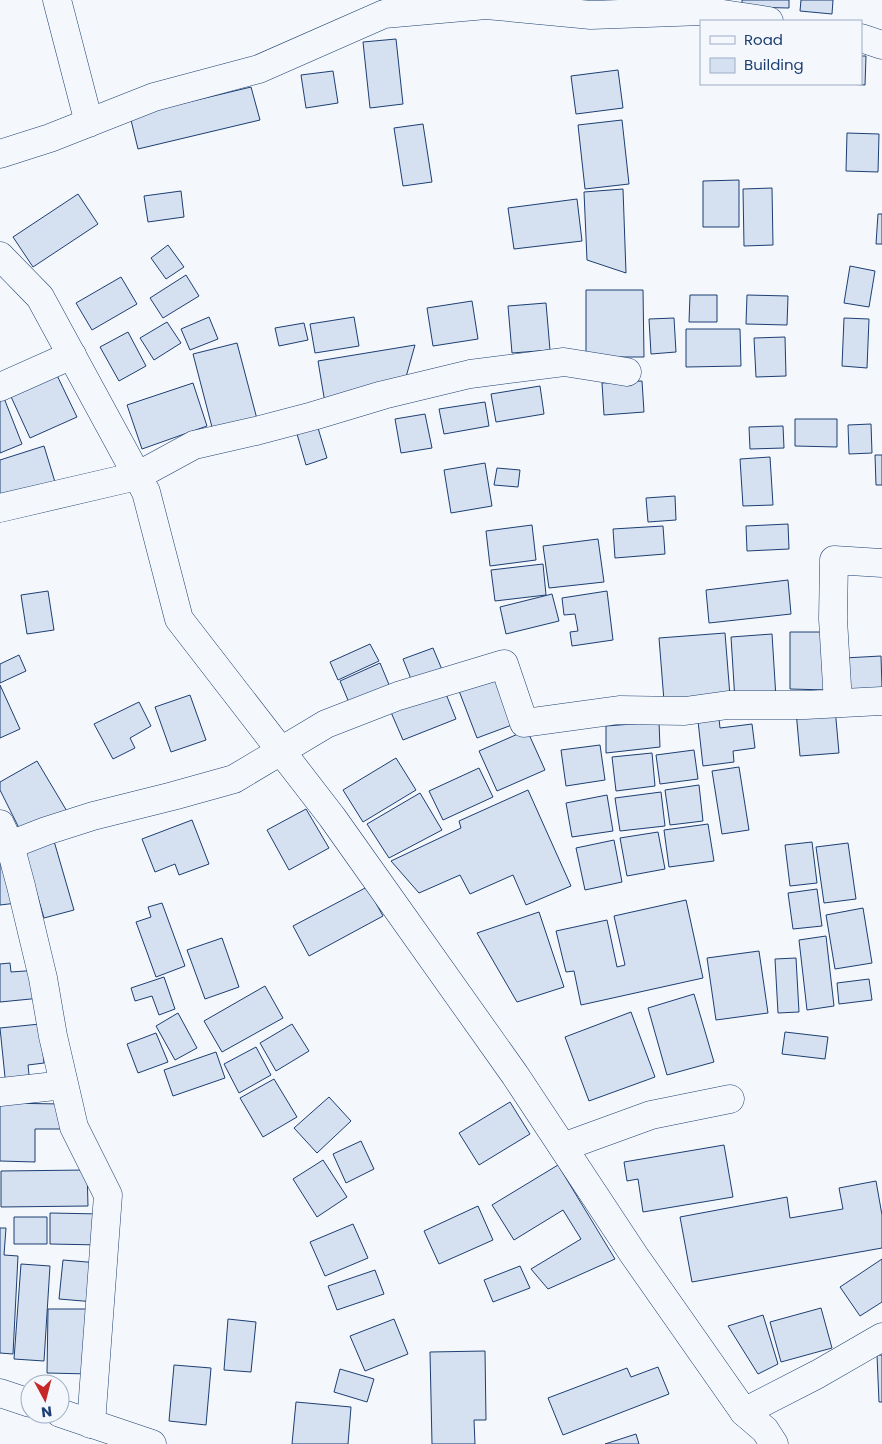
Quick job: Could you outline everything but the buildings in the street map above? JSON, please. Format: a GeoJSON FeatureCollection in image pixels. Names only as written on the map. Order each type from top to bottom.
{"type":"FeatureCollection","features":[{"type":"Feature","properties":{"kind":"street"},"geometry":{"type":"LineString","coordinates":[[57,0],[89,123]]}},
{"type":"Feature","properties":{"kind":"street"},"geometry":{"type":"LineString","coordinates":[[0,154],[50,138],[154,97],[260,68],[384,14],[486,5],[591,15],[703,11],[762,20]]}},
{"type":"Feature","properties":{"kind":"street"},"geometry":{"type":"LineString","coordinates":[[862,38],[882,45]]}},
{"type":"Feature","properties":{"kind":"street"},"geometry":{"type":"LineString","coordinates":[[5,269],[40,297],[146,492],[179,619],[332,816],[515,1075],[634,1255],[744,1412],[766,1430],[774,1444]]}},
{"type":"Feature","properties":{"kind":"street"},"geometry":{"type":"LineString","coordinates":[[0,387],[72,355]]}},
{"type":"Feature","properties":{"kind":"street"},"geometry":{"type":"LineString","coordinates":[[0,508],[137,476],[194,445],[256,431],[383,395],[470,374],[564,362],[627,372]]}},
{"type":"Feature","properties":{"kind":"street"},"geometry":{"type":"LineString","coordinates":[[838,703],[833,619],[834,560],[882,562]]}},
{"type":"Feature","properties":{"kind":"street"},"geometry":{"type":"LineString","coordinates":[[91,1424],[108,1195],[74,1127],[53,1036],[43,978],[5,834],[46,831],[93,816],[234,779],[326,724],[398,696],[504,664],[524,722],[619,710],[685,710],[728,705],[838,703],[882,700]]}},
{"type":"Feature","properties":{"kind":"street"},"geometry":{"type":"LineString","coordinates":[[0,1092],[64,1085]]}},
{"type":"Feature","properties":{"kind":"street"},"geometry":{"type":"LineString","coordinates":[[563,1147],[651,1115],[730,1100]]}},
{"type":"Feature","properties":{"kind":"street"},"geometry":{"type":"LineString","coordinates":[[744,1412],[818,1374],[882,1337]]}},
{"type":"Feature","properties":{"kind":"street"},"geometry":{"type":"LineString","coordinates":[[0,1394],[20,1401]]}},
{"type":"Feature","properties":{"kind":"street"},"geometry":{"type":"LineString","coordinates":[[70,1417],[152,1444]]}}]}
